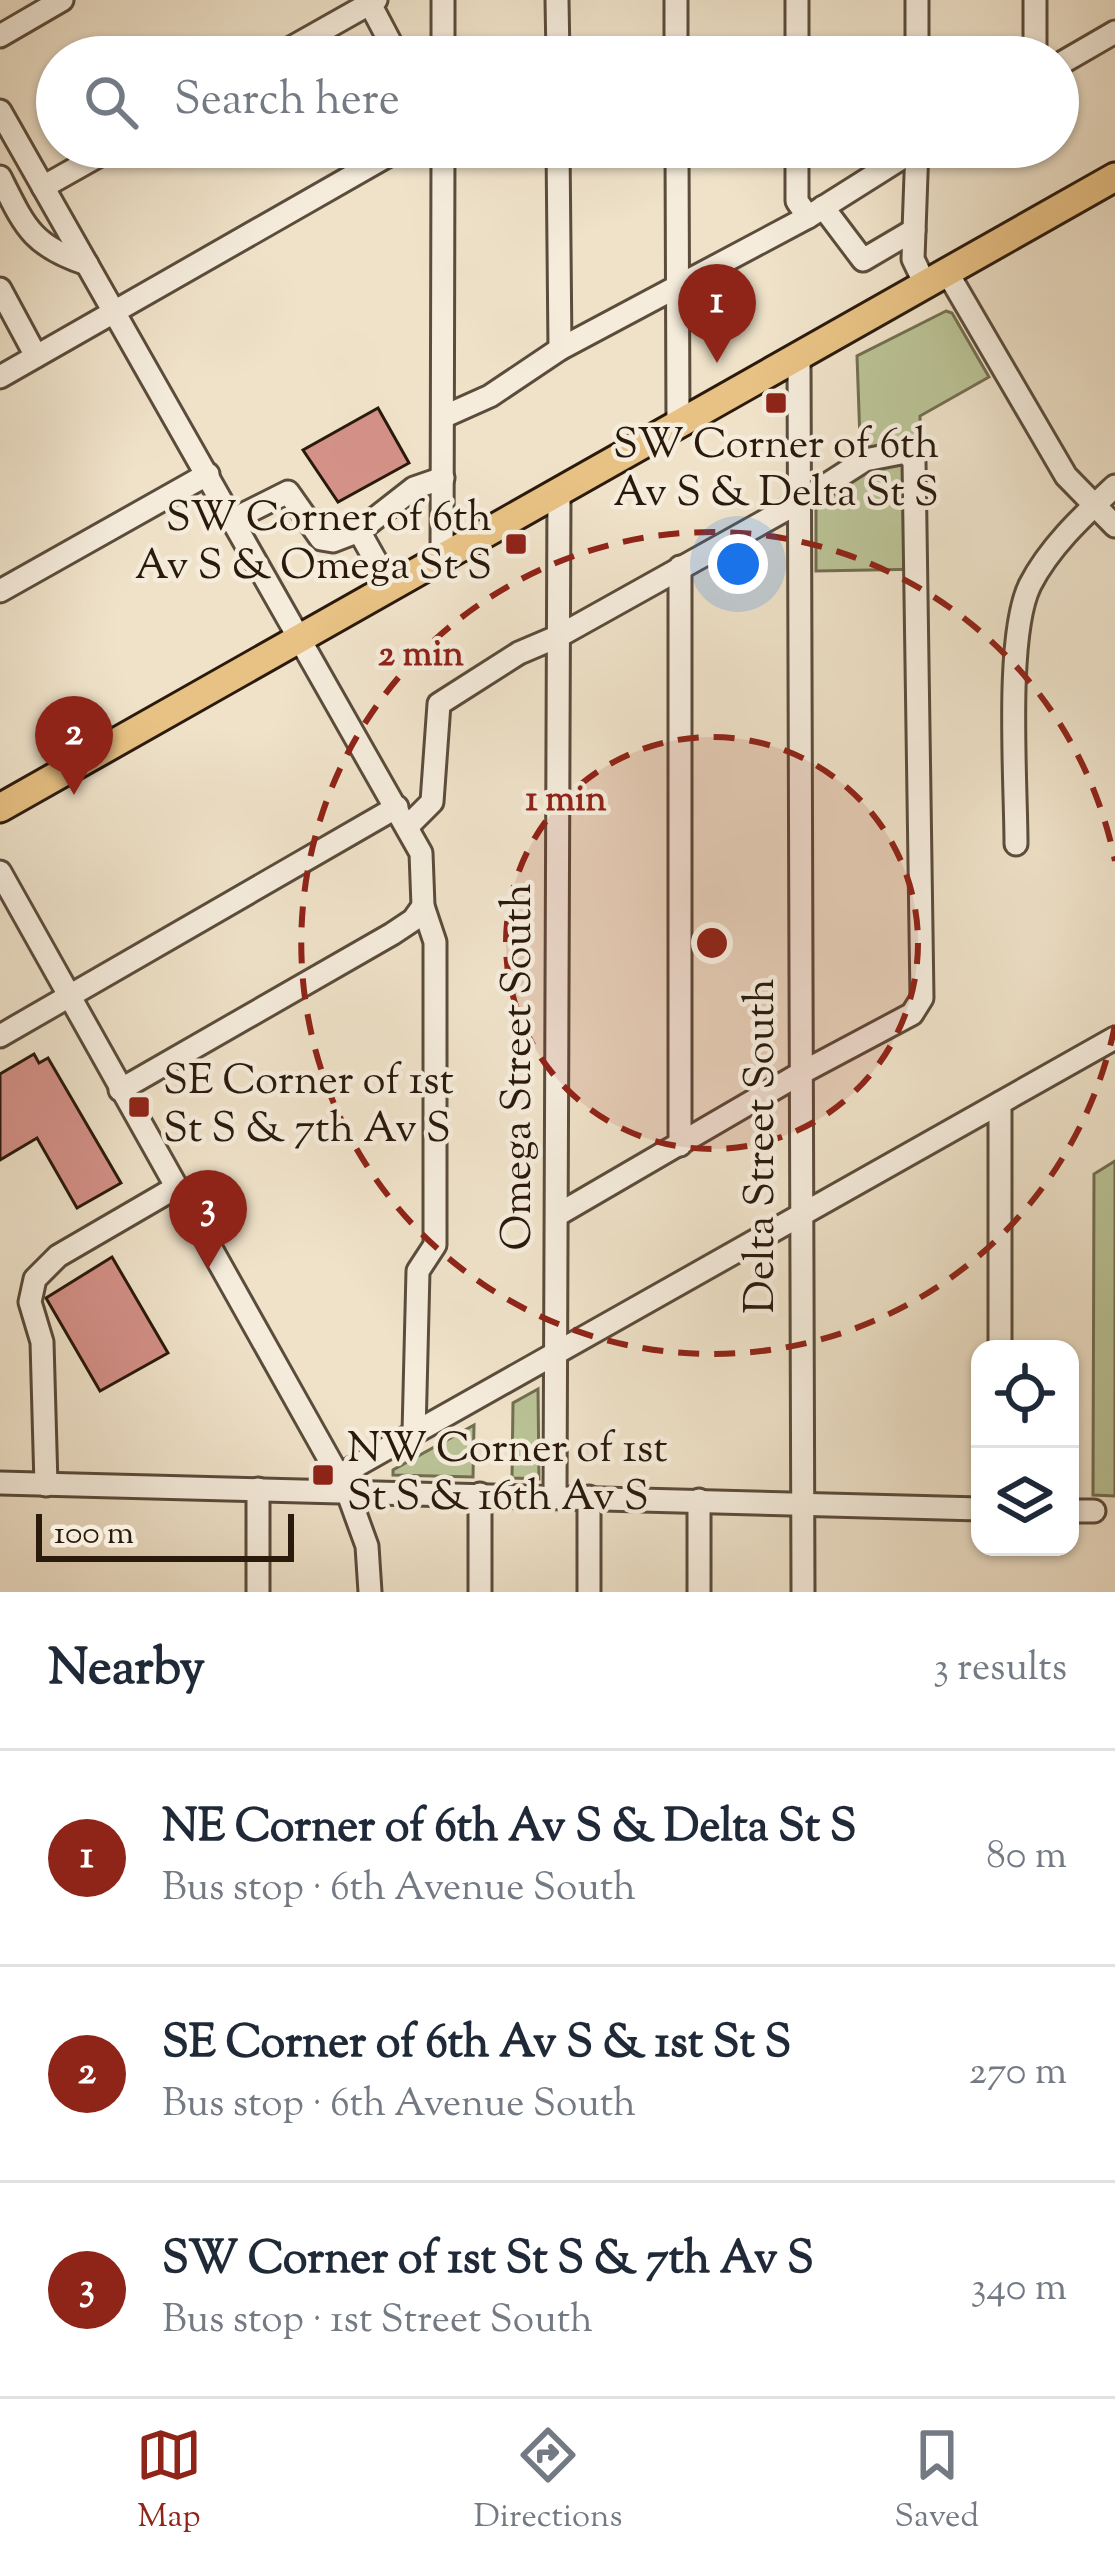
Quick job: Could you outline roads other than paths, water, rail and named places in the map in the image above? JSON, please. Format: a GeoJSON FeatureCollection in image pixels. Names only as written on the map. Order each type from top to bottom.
{"type":"FeatureCollection","features":[{"type":"Feature","properties":{"kind":"main road"},"geometry":{"type":"LineString","coordinates":[[0,808],[1115,177]]}},
{"type":"Feature","properties":{"kind":"street"},"geometry":{"type":"LineString","coordinates":[[0,36],[62,0]]}},
{"type":"Feature","properties":{"kind":"street"},"geometry":{"type":"LineString","coordinates":[[442,0],[443,36]]}},
{"type":"Feature","properties":{"kind":"street"},"geometry":{"type":"LineString","coordinates":[[557,0],[558,36]]}},
{"type":"Feature","properties":{"kind":"street"},"geometry":{"type":"LineString","coordinates":[[676,0],[676,36]]}},
{"type":"Feature","properties":{"kind":"street"},"geometry":{"type":"LineString","coordinates":[[797,0],[797,36]]}},
{"type":"Feature","properties":{"kind":"street"},"geometry":{"type":"LineString","coordinates":[[917,0],[917,36]]}},
{"type":"Feature","properties":{"kind":"street"},"geometry":{"type":"LineString","coordinates":[[1035,0],[1035,36]]}},
{"type":"Feature","properties":{"kind":"street"},"geometry":{"type":"LineString","coordinates":[[310,36],[371,1],[388,36]]}},
{"type":"Feature","properties":{"kind":"street"},"geometry":{"type":"LineString","coordinates":[[1079,53],[1115,32]]}},
{"type":"Feature","properties":{"kind":"street"},"geometry":{"type":"LineString","coordinates":[[0,111],[422,853],[423,907],[435,942],[435,1245],[418,1271],[414,1432]]}},
{"type":"Feature","properties":{"kind":"street"},"geometry":{"type":"LineString","coordinates":[[43,187],[77,168]]}},
{"type":"Feature","properties":{"kind":"street"},"geometry":{"type":"LineString","coordinates":[[0,377],[367,168]]}},
{"type":"Feature","properties":{"kind":"street"},"geometry":{"type":"LineString","coordinates":[[442,559],[443,168]]}},
{"type":"Feature","properties":{"kind":"street"},"geometry":{"type":"LineString","coordinates":[[559,168],[560,349]]}},
{"type":"Feature","properties":{"kind":"street"},"geometry":{"type":"LineString","coordinates":[[676,168],[678,425]]}},
{"type":"Feature","properties":{"kind":"street"},"geometry":{"type":"LineString","coordinates":[[797,168],[797,201],[815,212],[863,260],[914,230]]}},
{"type":"Feature","properties":{"kind":"street"},"geometry":{"type":"LineString","coordinates":[[443,417],[490,396],[560,349],[815,212],[885,168]]}},
{"type":"Feature","properties":{"kind":"street"},"geometry":{"type":"LineString","coordinates":[[917,168],[913,259],[936,278],[1052,454],[1115,526]]}},
{"type":"Feature","properties":{"kind":"street"},"geometry":{"type":"LineString","coordinates":[[0,177],[28,233],[52,252],[87,263]]}},
{"type":"Feature","properties":{"kind":"street"},"geometry":{"type":"LineString","coordinates":[[0,289],[36,356]]}},
{"type":"Feature","properties":{"kind":"street","name":"Delta Street South"},"geometry":{"type":"LineString","coordinates":[[799,357],[803,1592]]}},
{"type":"Feature","properties":{"kind":"street"},"geometry":{"type":"LineString","coordinates":[[0,1036],[432,802],[439,704],[519,653],[559,636],[801,501],[865,460],[906,452],[914,461],[922,998],[912,1014],[559,1214]]}},
{"type":"Feature","properties":{"kind":"street"},"geometry":{"type":"LineString","coordinates":[[0,591],[208,474]]}},
{"type":"Feature","properties":{"kind":"street"},"geometry":{"type":"LineString","coordinates":[[233,519],[288,492],[326,542],[358,531],[414,488],[443,478]]}},
{"type":"Feature","properties":{"kind":"street"},"geometry":{"type":"LineString","coordinates":[[1016,844],[1017,653],[1023,604],[1059,543],[1115,486]]}},
{"type":"Feature","properties":{"kind":"street","name":"Omega Street South"},"geometry":{"type":"LineString","coordinates":[[555,1496],[559,493]]}},
{"type":"Feature","properties":{"kind":"street"},"geometry":{"type":"LineString","coordinates":[[358,531],[391,588]]}},
{"type":"Feature","properties":{"kind":"street"},"geometry":{"type":"LineString","coordinates":[[680,567],[680,1145]]}},
{"type":"Feature","properties":{"kind":"street"},"geometry":{"type":"LineString","coordinates":[[0,872],[342,1484],[368,1546],[370,1592]]}},
{"type":"Feature","properties":{"kind":"street"},"geometry":{"type":"LineString","coordinates":[[120,1090],[392,934],[423,907]]}},
{"type":"Feature","properties":{"kind":"street"},"geometry":{"type":"LineString","coordinates":[[342,1484],[414,1432],[1115,1038]]}},
{"type":"Feature","properties":{"kind":"street"},"geometry":{"type":"LineString","coordinates":[[1000,1103],[1000,1340]]}},
{"type":"Feature","properties":{"kind":"street"},"geometry":{"type":"LineString","coordinates":[[46,1485],[42,1342],[30,1302],[34,1279],[58,1256],[175,1188]]}},
{"type":"Feature","properties":{"kind":"street"},"geometry":{"type":"LineString","coordinates":[[0,1483],[258,1489],[342,1484],[480,1494],[971,1509]]}},
{"type":"Feature","properties":{"kind":"street"},"geometry":{"type":"LineString","coordinates":[[258,1489],[258,1592]]}},
{"type":"Feature","properties":{"kind":"street"},"geometry":{"type":"LineString","coordinates":[[480,1494],[480,1592]]}},
{"type":"Feature","properties":{"kind":"street"},"geometry":{"type":"LineString","coordinates":[[589,1497],[589,1592]]}},
{"type":"Feature","properties":{"kind":"street"},"geometry":{"type":"LineString","coordinates":[[699,1500],[699,1592]]}},
{"type":"Feature","properties":{"kind":"street"},"geometry":{"type":"LineString","coordinates":[[1079,1511],[1094,1511]]}},
{"type":"Feature","properties":{"kind":"place","name":"NE Corner of 6th Av S & Delta St S"},"geometry":{"type":"Point","coordinates":[717,363]}},
{"type":"Feature","properties":{"kind":"place","name":"SW Corner of 6th Av S & Delta St S"},"geometry":{"type":"Point","coordinates":[776,403]}},
{"type":"Feature","properties":{"kind":"place","name":"SW Corner of 6th Av S & Omega St S"},"geometry":{"type":"Point","coordinates":[516,544]}},
{"type":"Feature","properties":{"kind":"place","name":"SE Corner of 6th Av S & 1st St S"},"geometry":{"type":"Point","coordinates":[74,795]}},
{"type":"Feature","properties":{"kind":"place","name":"SE Corner of 1st St S & 7th Av S"},"geometry":{"type":"Point","coordinates":[139,1107]}},
{"type":"Feature","properties":{"kind":"place","name":"SW Corner of 1st St S & 7th Av S"},"geometry":{"type":"Point","coordinates":[208,1269]}},
{"type":"Feature","properties":{"kind":"place","name":"NW Corner of 1st St S & 16th Av S"},"geometry":{"type":"Point","coordinates":[323,1475]}}]}
